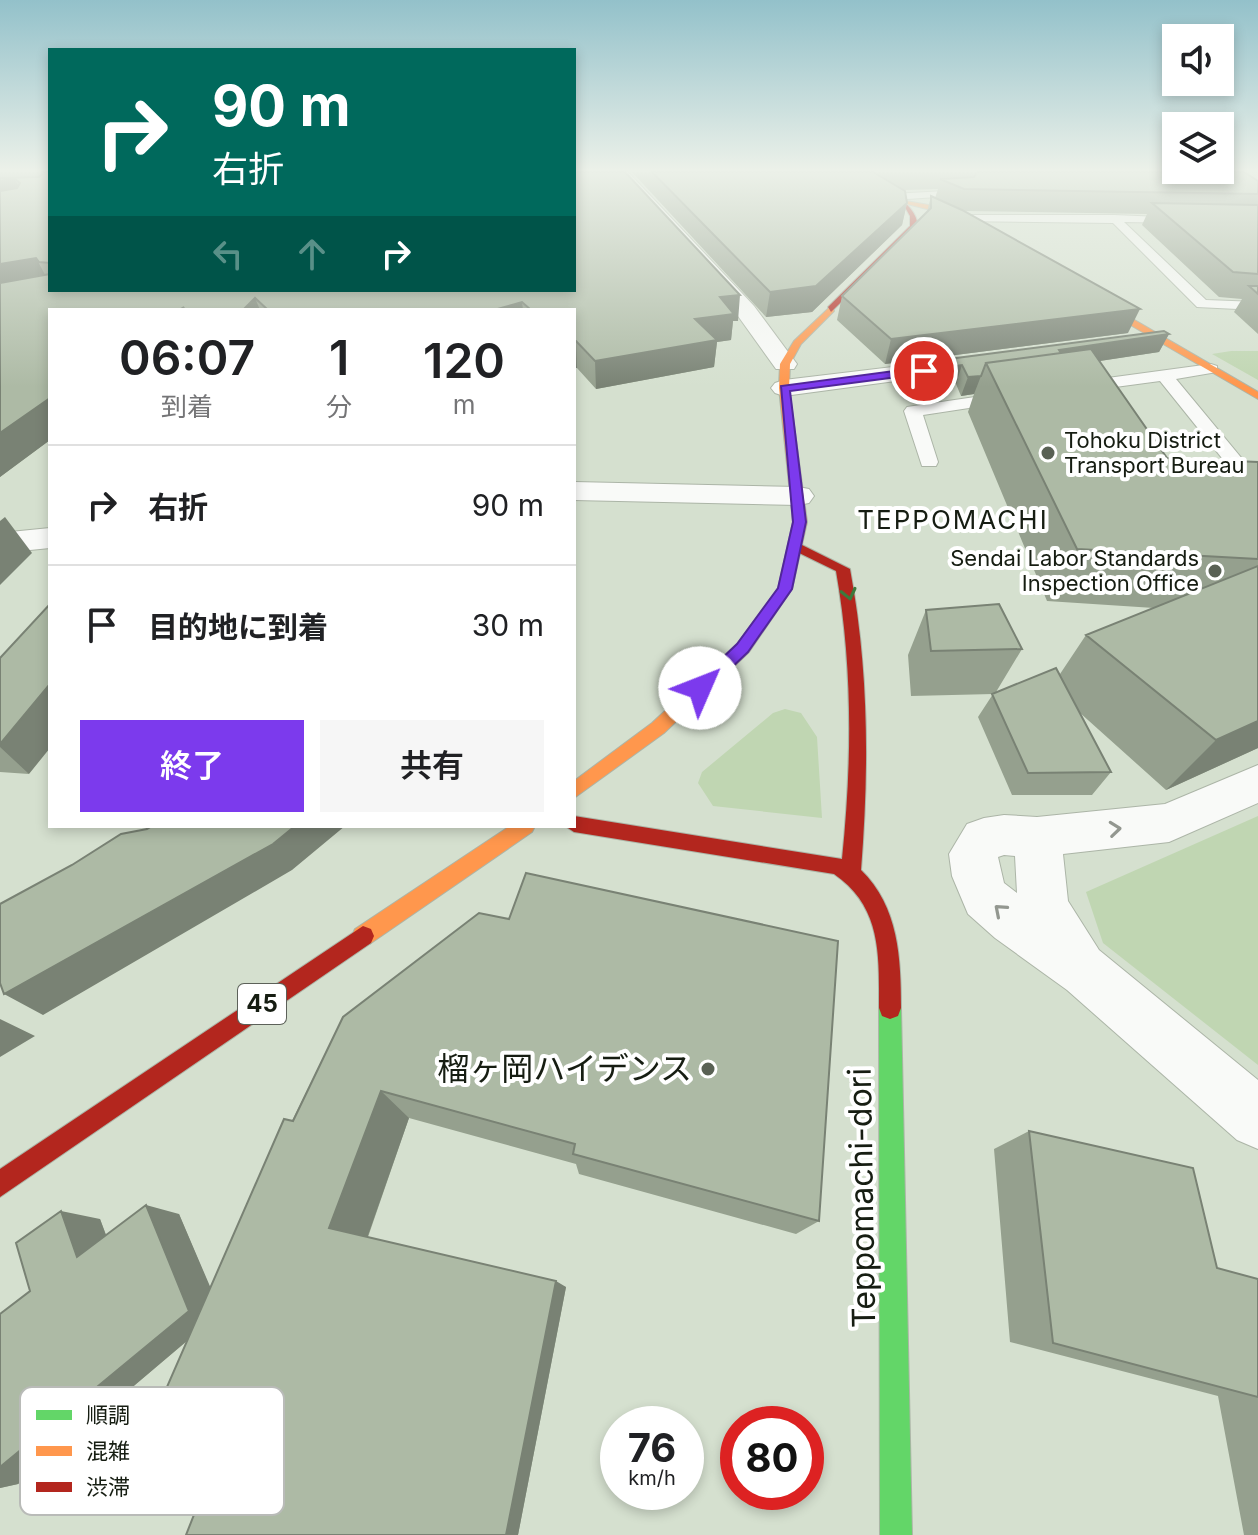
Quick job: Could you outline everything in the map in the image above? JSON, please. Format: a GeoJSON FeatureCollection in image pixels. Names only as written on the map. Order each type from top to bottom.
{"type":"FeatureCollection","features":[{"type":"Feature","properties":{"kind":"main road"},"geometry":{"type":"LineString","coordinates":[[576,790],[658,728],[743,648],[785,589],[800,522],[785,376],[797,343],[897,244]]}},
{"type":"Feature","properties":{"kind":"main road"},"geometry":{"type":"LineString","coordinates":[[997,244],[1001,246]]}},
{"type":"Feature","properties":{"kind":"main road"},"geometry":{"type":"LineString","coordinates":[[1068,285],[1258,396]]}},
{"type":"Feature","properties":{"kind":"main road"},"geometry":{"type":"LineString","coordinates":[[576,824],[838,866],[851,871],[857,816],[857,651],[851,601],[843,569],[796,546]]}},
{"type":"Feature","properties":{"kind":"main road","name":"45"},"geometry":{"type":"LineString","coordinates":[[0,1184],[522,828]]}},
{"type":"Feature","properties":{"kind":"main road","name":"Teppomachi-dori"},"geometry":{"type":"LineString","coordinates":[[851,871],[870,891],[884,919],[890,976],[896,1535]]}},
{"type":"Feature","properties":{"kind":"street"},"geometry":{"type":"LineString","coordinates":[[684,244],[746,311],[785,376],[991,362]]}},
{"type":"Feature","properties":{"kind":"street"},"geometry":{"type":"LineString","coordinates":[[1114,345],[1161,339]]}},
{"type":"Feature","properties":{"kind":"street"},"geometry":{"type":"LineString","coordinates":[[576,490],[798,496]]}},
{"type":"Feature","properties":{"kind":"street"},"geometry":{"type":"LineString","coordinates":[[0,543],[48,538]]}},
{"type":"Feature","properties":{"kind":"street"},"geometry":{"type":"LineString","coordinates":[[1258,783],[1169,823],[1037,837],[1004,835],[984,838],[973,854],[986,898],[1013,921],[1086,972],[1258,1119]]}},
{"type":"Feature","properties":{"kind":"street"},"geometry":{"type":"LineString","coordinates":[[1037,837],[1043,902],[1055,928],[1086,972]]}},
{"type":"Feature","properties":{"kind":"lane"},"geometry":{"type":"LineString","coordinates":[[1143,244],[1202,304],[1258,306]]}},
{"type":"Feature","properties":{"kind":"lane"},"geometry":{"type":"LineString","coordinates":[[1054,391],[1211,369]]}},
{"type":"Feature","properties":{"kind":"lane"},"geometry":{"type":"LineString","coordinates":[[1164,375],[1253,484]]}},
{"type":"Feature","properties":{"kind":"lane"},"geometry":{"type":"LineString","coordinates":[[929,462],[913,411],[1023,395]]}},
{"type":"Feature","properties":{"kind":"green space"},"geometry":{"type":"Polygon","coordinates":[[[1258,351],[1258,380],[1212,354],[1258,351]]]}},
{"type":"Feature","properties":{"kind":"green space"},"geometry":{"type":"Polygon","coordinates":[[[785,709],[801,713],[817,737],[822,818],[713,806],[698,783],[702,772],[773,713],[785,709]]]}},
{"type":"Feature","properties":{"kind":"green space"},"geometry":{"type":"Polygon","coordinates":[[[1258,816],[1258,1065],[1103,943],[1086,892],[1258,816]]]}},
{"type":"Feature","properties":{"kind":"building"},"geometry":{"type":"Polygon","coordinates":[[[0,244],[48,244],[48,263],[39,262],[36,258],[0,264],[0,244]]]}},
{"type":"Feature","properties":{"kind":"building"},"geometry":{"type":"Polygon","coordinates":[[[576,244],[692,244],[740,295],[720,297],[734,314],[695,319],[717,340],[595,361],[576,341],[576,308],[529,308],[522,302],[501,308],[266,308],[255,298],[245,308],[48,308],[48,399],[0,433],[0,283],[48,274],[48,292],[576,292],[576,244]]]}},
{"type":"Feature","properties":{"kind":"building"},"geometry":{"type":"Polygon","coordinates":[[[722,244],[862,244],[816,286],[770,292],[722,244]]]}},
{"type":"Feature","properties":{"kind":"building"},"geometry":{"type":"Polygon","coordinates":[[[895,244],[1022,244],[1140,309],[891,339],[842,296],[895,244]]]}},
{"type":"Feature","properties":{"kind":"building"},"geometry":{"type":"Polygon","coordinates":[[[1200,244],[1258,244],[1258,274],[1233,272],[1200,244]]]}},
{"type":"Feature","properties":{"kind":"building"},"geometry":{"type":"Polygon","coordinates":[[[1164,331],[1169,334],[986,363],[981,376],[968,377],[962,365],[918,371],[910,364],[1164,331]]]}},
{"type":"Feature","properties":{"kind":"building"},"geometry":{"type":"Polygon","coordinates":[[[1091,349],[1167,458],[1258,462],[1258,559],[1077,549],[986,363],[1091,349]]]}},
{"type":"Feature","properties":{"kind":"building"},"geometry":{"type":"Polygon","coordinates":[[[1258,566],[1258,721],[1216,740],[1086,635],[1258,566]]]}},
{"type":"Feature","properties":{"kind":"building"},"geometry":{"type":"Polygon","coordinates":[[[999,604],[1022,649],[931,651],[926,610],[999,604]]]}},
{"type":"Feature","properties":{"kind":"building"},"geometry":{"type":"Polygon","coordinates":[[[48,606],[48,686],[0,744],[0,658],[48,606]]]}},
{"type":"Feature","properties":{"kind":"building"},"geometry":{"type":"Polygon","coordinates":[[[1056,668],[1111,772],[1028,773],[992,694],[1056,668]]]}},
{"type":"Feature","properties":{"kind":"building"},"geometry":{"type":"Polygon","coordinates":[[[293,828],[273,844],[4,994],[0,983],[0,904],[121,834],[147,829],[293,828]]]}},
{"type":"Feature","properties":{"kind":"building"},"geometry":{"type":"Polygon","coordinates":[[[526,873],[838,941],[819,1221],[573,1154],[575,1144],[381,1091],[329,1228],[556,1281],[506,1535],[186,1535],[194,1515],[284,1515],[284,1387],[167,1387],[284,1119],[293,1121],[343,1017],[479,913],[509,919],[526,873]]]}},
{"type":"Feature","properties":{"kind":"building"},"geometry":{"type":"Polygon","coordinates":[[[1029,1131],[1193,1168],[1217,1268],[1258,1279],[1258,1397],[1053,1343],[1029,1131]]]}},
{"type":"Feature","properties":{"kind":"building"},"geometry":{"type":"Polygon","coordinates":[[[146,1205],[189,1311],[97,1387],[20,1387],[20,1450],[0,1467],[0,1314],[30,1291],[16,1243],[61,1211],[77,1257],[146,1205]]]}},
{"type":"Feature","properties":{"kind":"traffic: fast"},"geometry":{"type":"LineString","coordinates":[[890,1008],[896,1535]]}},
{"type":"Feature","properties":{"kind":"traffic: slow"},"geometry":{"type":"LineString","coordinates":[[1080,292],[1258,396]]}},
{"type":"Feature","properties":{"kind":"traffic: slow"},"geometry":{"type":"LineString","coordinates":[[576,790],[658,728],[743,648],[785,589],[800,522],[784,388],[785,364],[797,343],[831,309]]}},
{"type":"Feature","properties":{"kind":"traffic: slow"},"geometry":{"type":"LineString","coordinates":[[363,936],[522,828]]}},
{"type":"Feature","properties":{"kind":"traffic: jam"},"geometry":{"type":"LineString","coordinates":[[831,309],[897,244]]}},
{"type":"Feature","properties":{"kind":"traffic: jam"},"geometry":{"type":"LineString","coordinates":[[796,546],[843,569],[850,607],[859,720],[851,871]]}},
{"type":"Feature","properties":{"kind":"traffic: jam"},"geometry":{"type":"LineString","coordinates":[[576,824],[838,866],[855,878],[878,909],[888,947],[890,1008]]}},
{"type":"Feature","properties":{"kind":"traffic: jam"},"geometry":{"type":"LineString","coordinates":[[0,1184],[363,936]]}},
{"type":"Feature","properties":{"kind":"place","name":"Tohoku District Transport Bureau"},"geometry":{"type":"Point","coordinates":[1048,453]}},
{"type":"Feature","properties":{"kind":"place","name":"Sendai Labor Standards Inspection Office"},"geometry":{"type":"Point","coordinates":[1215,571]}},
{"type":"Feature","properties":{"kind":"place","name":"榴ヶ岡ハイデンス"},"geometry":{"type":"Point","coordinates":[708,1069]}},
{"type":"Feature","properties":{"kind":"district","name":"TEPPOMACHI"},"geometry":{"type":"Point","coordinates":[953,520]}},
{"type":"Feature","properties":{"kind":"route"},"geometry":{"type":"LineString","coordinates":[[700,688],[743,648],[785,589],[800,522],[784,388],[924,371]]}}]}
